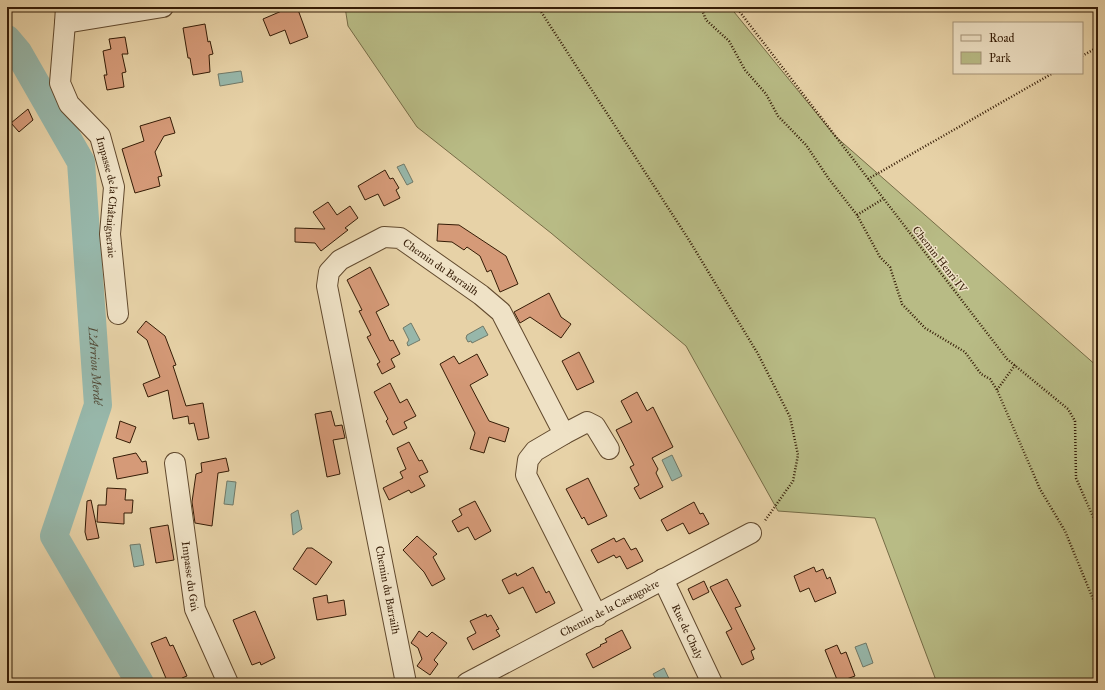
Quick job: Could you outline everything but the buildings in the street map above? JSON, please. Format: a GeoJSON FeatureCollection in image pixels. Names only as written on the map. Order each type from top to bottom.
{"type":"FeatureCollection","features":[{"type":"Feature","properties":{"kind":"street","name":"Impasse de la Châtaigneraie"},"geometry":{"type":"LineString","coordinates":[[118,314],[110,234],[114,187],[100,136],[69,104],[60,83],[66,15],[163,7]]}},
{"type":"Feature","properties":{"kind":"street","name":"Chemin du Barrailh"},"geometry":{"type":"LineString","coordinates":[[406,683],[327,286],[329,272],[340,260],[384,237],[400,238],[481,295],[500,312],[564,434]]}},
{"type":"Feature","properties":{"kind":"street"},"geometry":{"type":"LineString","coordinates":[[597,616],[526,475],[528,460],[535,451],[587,422],[595,426],[609,449]]}},
{"type":"Feature","properties":{"kind":"street","name":"Impasse du Gui"},"geometry":{"type":"LineString","coordinates":[[174,463],[195,609],[228,683]]}},
{"type":"Feature","properties":{"kind":"street","name":"Chemin de la Castagnère"},"geometry":{"type":"LineString","coordinates":[[467,683],[487,678],[663,579],[752,533]]}},
{"type":"Feature","properties":{"kind":"street","name":"Rue de Chaly"},"geometry":{"type":"LineString","coordinates":[[663,579],[712,683]]}},
{"type":"Feature","properties":{"kind":"path"},"geometry":{"type":"LineString","coordinates":[[538,7],[689,240],[758,354],[790,417],[798,456],[793,481],[768,519],[752,533]]}},
{"type":"Feature","properties":{"kind":"path"},"geometry":{"type":"LineString","coordinates":[[701,7],[706,20],[729,41],[745,70],[766,94],[778,116],[806,145],[829,180],[857,215],[880,257],[890,267],[902,304],[925,328],[965,352],[981,374],[990,379],[997,390],[1040,489],[1065,531],[1098,611]]}},
{"type":"Feature","properties":{"kind":"path","name":"Chemin Henri IV"},"geometry":{"type":"LineString","coordinates":[[736,7],[1007,359],[1068,409],[1075,421],[1076,478],[1098,528]]}},
{"type":"Feature","properties":{"kind":"path"},"geometry":{"type":"LineString","coordinates":[[1083,55],[1098,47]]}},
{"type":"Feature","properties":{"kind":"path"},"geometry":{"type":"LineString","coordinates":[[868,179],[1051,74]]}},
{"type":"Feature","properties":{"kind":"path"},"geometry":{"type":"LineString","coordinates":[[857,215],[883,199]]}},
{"type":"Feature","properties":{"kind":"path"},"geometry":{"type":"LineString","coordinates":[[997,390],[1015,365]]}},
{"type":"Feature","properties":{"kind":"green space"},"geometry":{"type":"Polygon","coordinates":[[[345,7],[730,7],[835,136],[1098,367],[1098,683],[937,683],[875,518],[778,511],[686,346],[551,233],[417,127],[348,26],[345,7]]]}},
{"type":"Feature","properties":{"kind":"shaded area"},"geometry":{"type":"Polygon","coordinates":[[[241,71],[243,82],[220,86],[218,74],[241,71]]]}},
{"type":"Feature","properties":{"kind":"shaded area"},"geometry":{"type":"Polygon","coordinates":[[[404,164],[413,182],[407,185],[397,167],[404,164]]]}},
{"type":"Feature","properties":{"kind":"shaded area"},"geometry":{"type":"Polygon","coordinates":[[[411,323],[420,340],[408,346],[407,343],[409,340],[403,328],[411,323]]]}},
{"type":"Feature","properties":{"kind":"shaded area"},"geometry":{"type":"Polygon","coordinates":[[[483,326],[488,335],[472,343],[471,341],[468,342],[466,338],[467,335],[483,326]]]}},
{"type":"Feature","properties":{"kind":"shaded area"},"geometry":{"type":"Polygon","coordinates":[[[672,455],[682,476],[672,481],[662,460],[672,455]]]}},
{"type":"Feature","properties":{"kind":"shaded area"},"geometry":{"type":"Polygon","coordinates":[[[227,481],[236,482],[233,505],[224,504],[227,481]]]}},
{"type":"Feature","properties":{"kind":"shaded area"},"geometry":{"type":"Polygon","coordinates":[[[298,510],[302,529],[293,535],[291,514],[298,510]]]}},
{"type":"Feature","properties":{"kind":"shaded area"},"geometry":{"type":"Polygon","coordinates":[[[140,544],[144,565],[134,567],[130,545],[140,544]]]}},
{"type":"Feature","properties":{"kind":"shaded area"},"geometry":{"type":"Polygon","coordinates":[[[866,643],[873,663],[863,667],[855,647],[866,643]]]}},
{"type":"Feature","properties":{"kind":"shaded area"},"geometry":{"type":"Polygon","coordinates":[[[664,668],[671,683],[658,683],[653,674],[664,668]]]}},
{"type":"Feature","properties":{"kind":"waterway","name":"L'Arriou Merdé"},"geometry":{"type":"LineString","coordinates":[[7,39],[18,52],[81,162],[98,405],[54,536],[140,683]]}}]}
